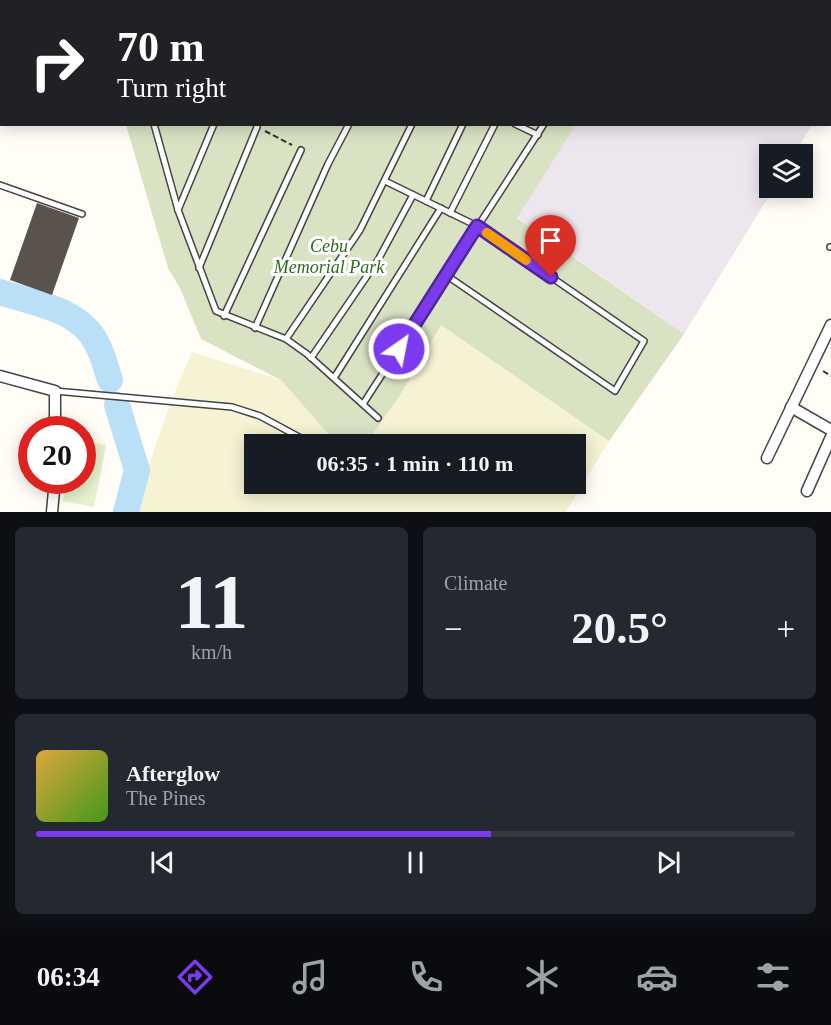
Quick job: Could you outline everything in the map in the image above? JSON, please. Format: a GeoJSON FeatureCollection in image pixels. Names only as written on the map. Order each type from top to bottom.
{"type":"FeatureCollection","features":[{"type":"Feature","properties":{"kind":"street"},"geometry":{"type":"LineString","coordinates":[[767,458],[831,325]]}},
{"type":"Feature","properties":{"kind":"street"},"geometry":{"type":"LineString","coordinates":[[0,376],[55,392],[55,416]]}},
{"type":"Feature","properties":{"kind":"street"},"geometry":{"type":"LineString","coordinates":[[791,407],[831,430]]}},
{"type":"Feature","properties":{"kind":"street"},"geometry":{"type":"LineString","coordinates":[[807,491],[831,437]]}},
{"type":"Feature","properties":{"kind":"street"},"geometry":{"type":"LineString","coordinates":[[52,512],[54,494]]}},
{"type":"Feature","properties":{"kind":"lane"},"geometry":{"type":"LineString","coordinates":[[155,126],[178,210],[216,311],[286,339],[311,358],[378,418]]}},
{"type":"Feature","properties":{"kind":"lane"},"geometry":{"type":"LineString","coordinates":[[178,210],[213,126]]}},
{"type":"Feature","properties":{"kind":"lane"},"geometry":{"type":"LineString","coordinates":[[255,328],[328,164],[348,126]]}},
{"type":"Feature","properties":{"kind":"lane"},"geometry":{"type":"LineString","coordinates":[[286,339],[360,230],[411,126]]}},
{"type":"Feature","properties":{"kind":"lane"},"geometry":{"type":"LineString","coordinates":[[426,201],[462,126]]}},
{"type":"Feature","properties":{"kind":"lane"},"geometry":{"type":"LineString","coordinates":[[450,213],[494,126]]}},
{"type":"Feature","properties":{"kind":"lane"},"geometry":{"type":"LineString","coordinates":[[519,126],[538,135]]}},
{"type":"Feature","properties":{"kind":"lane"},"geometry":{"type":"LineString","coordinates":[[363,404],[542,126]]}},
{"type":"Feature","properties":{"kind":"lane"},"geometry":{"type":"LineString","coordinates":[[199,267],[258,127]]}},
{"type":"Feature","properties":{"kind":"lane"},"geometry":{"type":"LineString","coordinates":[[224,316],[301,150]]}},
{"type":"Feature","properties":{"kind":"lane"},"geometry":{"type":"LineString","coordinates":[[385,181],[477,226],[644,341],[615,391],[446,275]]}},
{"type":"Feature","properties":{"kind":"lane"},"geometry":{"type":"LineString","coordinates":[[0,185],[82,214]]}},
{"type":"Feature","properties":{"kind":"lane"},"geometry":{"type":"LineString","coordinates":[[311,358],[378,260],[413,195]]}},
{"type":"Feature","properties":{"kind":"lane"},"geometry":{"type":"LineString","coordinates":[[334,378],[441,208]]}},
{"type":"Feature","properties":{"kind":"lane"},"geometry":{"type":"LineString","coordinates":[[55,392],[232,407],[260,416],[293,434]]}},
{"type":"Feature","properties":{"kind":"shaded area"},"geometry":{"type":"Polygon","coordinates":[[[575,126],[811,126],[800,144],[759,144],[759,198],[768,198],[684,334],[517,217],[575,126]]]}},
{"type":"Feature","properties":{"kind":"shaded area"},"geometry":{"type":"Polygon","coordinates":[[[441,325],[609,441],[586,479],[586,434],[373,434],[399,397],[441,325]]]}},
{"type":"Feature","properties":{"kind":"shaded area"},"geometry":{"type":"Polygon","coordinates":[[[192,352],[281,380],[328,434],[244,434],[244,494],[577,494],[566,512],[133,512],[171,401],[192,352]]]}},
{"type":"Feature","properties":{"kind":"green space","name":"Cebu Memorial Park"},"geometry":{"type":"Polygon","coordinates":[[[126,126],[575,126],[517,218],[684,334],[609,441],[441,325],[399,397],[373,434],[328,434],[281,380],[201,339],[180,288],[168,268],[126,126]]]}},
{"type":"Feature","properties":{"kind":"green space"},"geometry":{"type":"Polygon","coordinates":[[[96,443],[106,445],[94,507],[63,501],[64,494],[96,494],[96,443]]]}},
{"type":"Feature","properties":{"kind":"building"},"geometry":{"type":"Polygon","coordinates":[[[37,203],[79,218],[52,295],[10,280],[37,203]]]}},
{"type":"Feature","properties":{"kind":"waterway"},"geometry":{"type":"LineString","coordinates":[[0,292],[55,309],[80,323],[90,332],[97,344],[110,380]]}},
{"type":"Feature","properties":{"kind":"waterway"},"geometry":{"type":"LineString","coordinates":[[117,405],[137,470],[126,512]]}},
{"type":"Feature","properties":{"kind":"slow traffic"},"geometry":{"type":"LineString","coordinates":[[487,233],[526,260]]}},
{"type":"Feature","properties":{"kind":"route"},"geometry":{"type":"LineString","coordinates":[[399,349],[477,226],[551,277]]}}]}
